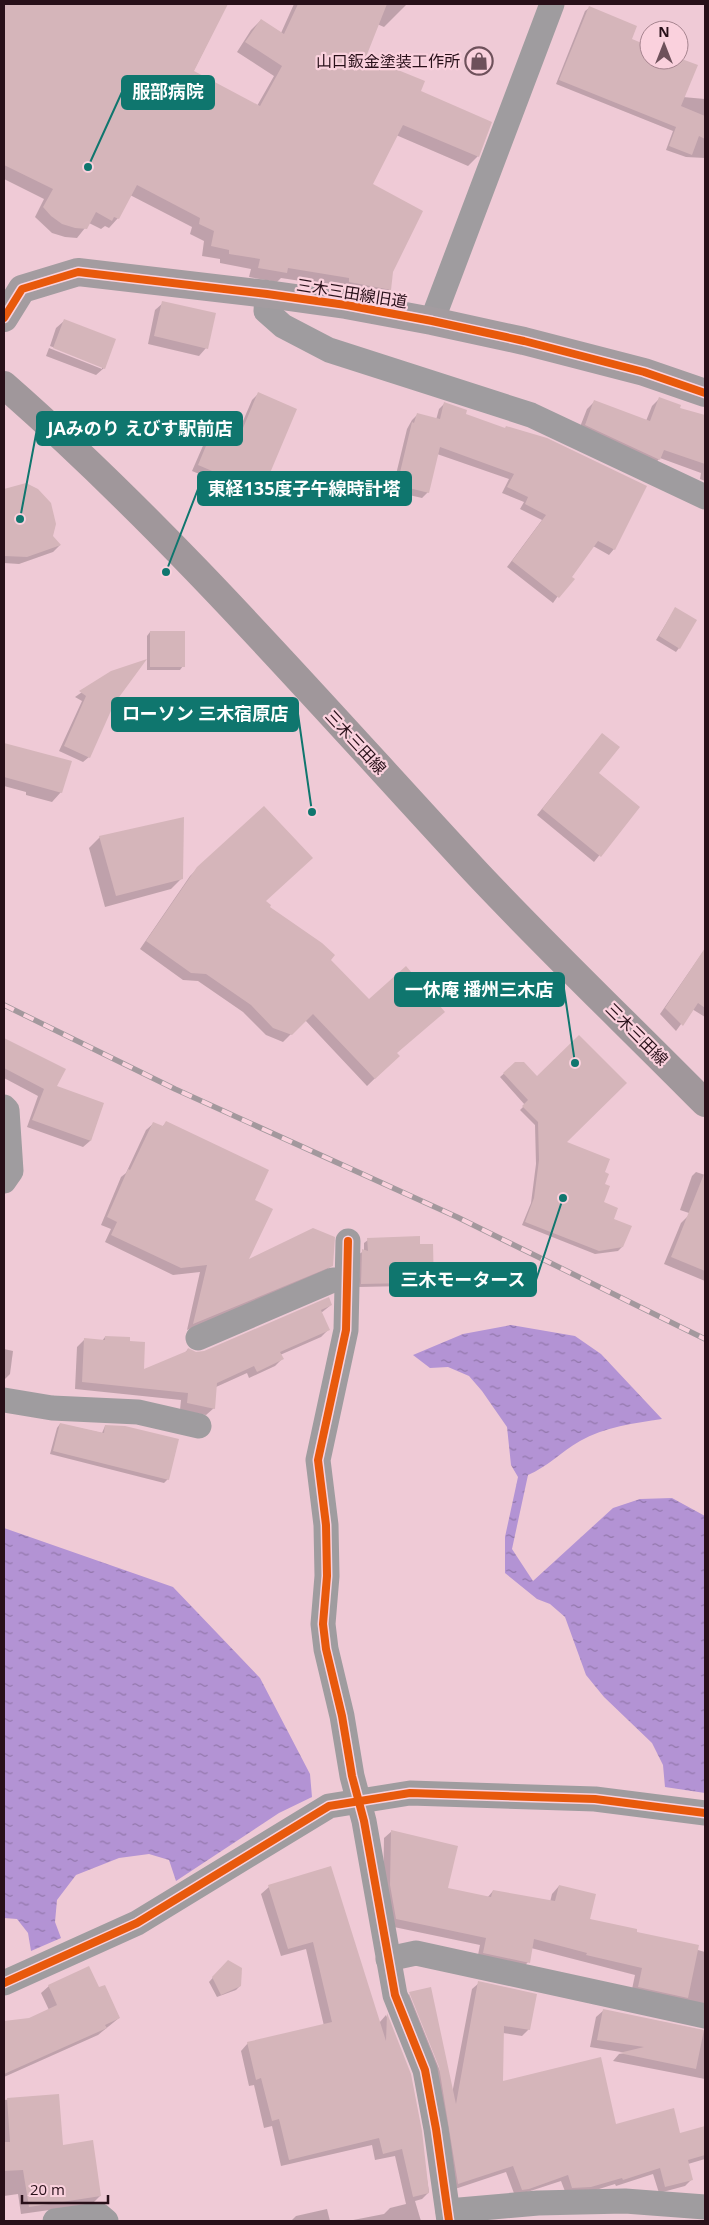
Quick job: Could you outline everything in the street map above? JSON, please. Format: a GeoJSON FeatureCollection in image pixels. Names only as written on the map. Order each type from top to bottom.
{"type":"FeatureCollection","features":[{"type":"Feature","properties":{"kind":"main road","name":"三木三田線"},"geometry":{"type":"LineString","coordinates":[[4,385],[41,417],[196,570],[477,873],[705,1103]]}},
{"type":"Feature","properties":{"kind":"street"},"geometry":{"type":"LineString","coordinates":[[432,320],[552,4]]}},
{"type":"Feature","properties":{"kind":"street","name":"三木三田線旧道"},"geometry":{"type":"LineString","coordinates":[[4,318],[22,289],[78,272],[267,294],[432,320],[524,341],[644,372],[705,393]]}},
{"type":"Feature","properties":{"kind":"street"},"geometry":{"type":"LineString","coordinates":[[267,294],[266,311],[283,326],[329,350],[531,415],[705,497]]}},
{"type":"Feature","properties":{"kind":"street"},"geometry":{"type":"LineString","coordinates":[[4,1107],[7,1110],[11,1171],[4,1181]]}},
{"type":"Feature","properties":{"kind":"street"},"geometry":{"type":"LineString","coordinates":[[348,1241],[346,1330],[318,1460],[326,1525],[327,1576],[323,1624],[358,1801],[364,1820],[395,1995],[425,2070],[449,2216],[538,2203],[625,2201],[705,2207]]}},
{"type":"Feature","properties":{"kind":"street"},"geometry":{"type":"LineString","coordinates":[[198,1338],[333,1280],[347,1280]]}},
{"type":"Feature","properties":{"kind":"street"},"geometry":{"type":"LineString","coordinates":[[4,1400],[52,1408],[138,1412],[199,1426]]}},
{"type":"Feature","properties":{"kind":"street"},"geometry":{"type":"LineString","coordinates":[[4,1983],[138,1923],[329,1806],[410,1793],[595,1799],[705,1813]]}},
{"type":"Feature","properties":{"kind":"street"},"geometry":{"type":"LineString","coordinates":[[388,1958],[416,1953],[705,2016]]}},
{"type":"Feature","properties":{"kind":"street"},"geometry":{"type":"LineString","coordinates":[[55,2221],[99,2215],[106,2221]]}},
{"type":"Feature","properties":{"kind":"water"},"geometry":{"type":"Polygon","coordinates":[[[511,1325],[575,1336],[601,1354],[662,1419],[620,1426],[589,1436],[528,1475],[512,1549],[533,1581],[613,1508],[640,1499],[672,1498],[705,1516],[705,1793],[665,1787],[663,1765],[652,1743],[604,1697],[586,1675],[565,1617],[550,1604],[537,1599],[505,1573],[505,1537],[518,1477],[511,1465],[507,1427],[469,1376],[448,1367],[430,1368],[413,1355],[463,1334],[511,1325]]]}},
{"type":"Feature","properties":{"kind":"water"},"geometry":{"type":"Polygon","coordinates":[[[4,1528],[173,1587],[260,1678],[310,1774],[312,1797],[279,1813],[176,1881],[169,1860],[149,1854],[119,1858],[76,1875],[57,1900],[55,1922],[61,1938],[31,1951],[28,1933],[17,1919],[4,1918],[4,1528]]]}},
{"type":"Feature","properties":{"kind":"building"},"geometry":{"type":"Polygon","coordinates":[[[4,4],[228,4],[194,71],[260,106],[282,66],[245,42],[261,19],[284,34],[298,4],[387,4],[366,57],[425,81],[421,91],[492,122],[479,157],[403,125],[373,184],[423,211],[393,272],[391,290],[349,282],[349,278],[288,268],[287,273],[258,268],[260,259],[229,254],[229,250],[211,246],[214,231],[199,224],[200,218],[137,185],[119,219],[114,217],[112,221],[96,212],[87,229],[75,228],[62,224],[43,207],[53,189],[4,165],[4,4]]]}},
{"type":"Feature","properties":{"kind":"building"},"geometry":{"type":"Polygon","coordinates":[[[589,6],[637,26],[632,39],[639,42],[639,70],[689,70],[689,62],[698,65],[681,106],[705,116],[705,139],[699,136],[692,155],[669,146],[676,127],[559,80],[589,6]]]}},
{"type":"Feature","properties":{"kind":"building"},"geometry":{"type":"Polygon","coordinates":[[[162,301],[216,313],[208,349],[154,336],[162,301]]]}},
{"type":"Feature","properties":{"kind":"building"},"geometry":{"type":"Polygon","coordinates":[[[64,319],[116,339],[105,369],[53,348],[64,319]]]}},
{"type":"Feature","properties":{"kind":"building"},"geometry":{"type":"Polygon","coordinates":[[[258,392],[297,409],[262,492],[198,465],[218,417],[243,428],[258,392]]]}},
{"type":"Feature","properties":{"kind":"building"},"geometry":{"type":"Polygon","coordinates":[[[659,397],[681,405],[680,408],[705,415],[705,464],[664,450],[660,460],[585,425],[594,400],[650,421],[659,397]]]}},
{"type":"Feature","properties":{"kind":"building"},"geometry":{"type":"Polygon","coordinates":[[[444,402],[467,410],[466,414],[505,428],[506,426],[547,438],[647,486],[615,550],[598,541],[572,577],[575,579],[559,598],[512,561],[546,515],[525,504],[528,497],[507,487],[514,474],[440,447],[429,493],[397,485],[412,422],[414,423],[417,413],[440,419],[444,402]]]}},
{"type":"Feature","properties":{"kind":"building"},"geometry":{"type":"Polygon","coordinates":[[[26,483],[38,489],[51,503],[56,524],[53,536],[61,545],[27,557],[4,556],[4,489],[26,483]]]}},
{"type":"Feature","properties":{"kind":"building"},"geometry":{"type":"Polygon","coordinates":[[[675,607],[697,620],[680,649],[659,636],[675,607]]]}},
{"type":"Feature","properties":{"kind":"building"},"geometry":{"type":"Polygon","coordinates":[[[150,631],[185,631],[185,667],[150,667],[150,631]]]}},
{"type":"Feature","properties":{"kind":"building"},"geometry":{"type":"Polygon","coordinates":[[[147,659],[114,704],[90,758],[64,746],[86,696],[79,691],[111,671],[147,659]]]}},
{"type":"Feature","properties":{"kind":"building"},"geometry":{"type":"Polygon","coordinates":[[[602,733],[620,747],[599,773],[640,807],[601,857],[542,809],[602,733]]]}},
{"type":"Feature","properties":{"kind":"building"},"geometry":{"type":"Polygon","coordinates":[[[4,743],[72,761],[62,793],[4,777],[4,743]]]}},
{"type":"Feature","properties":{"kind":"building"},"geometry":{"type":"Polygon","coordinates":[[[264,806],[313,858],[266,901],[271,905],[270,907],[322,943],[335,955],[331,960],[369,999],[406,966],[445,1012],[397,1053],[400,1056],[375,1079],[313,1014],[292,1035],[273,1028],[251,1005],[206,974],[191,973],[146,941],[197,867],[264,806]]]}},
{"type":"Feature","properties":{"kind":"building"},"geometry":{"type":"Polygon","coordinates":[[[184,817],[183,879],[116,896],[99,836],[184,817]]]}},
{"type":"Feature","properties":{"kind":"building"},"geometry":{"type":"Polygon","coordinates":[[[705,948],[705,1008],[698,1003],[683,1026],[665,1008],[705,948]]]}},
{"type":"Feature","properties":{"kind":"building"},"geometry":{"type":"Polygon","coordinates":[[[579,1035],[627,1083],[567,1142],[610,1159],[605,1172],[609,1174],[605,1184],[610,1186],[604,1202],[618,1208],[614,1219],[632,1226],[623,1247],[599,1251],[525,1222],[534,1198],[539,1160],[538,1122],[522,1106],[528,1100],[503,1073],[515,1062],[524,1062],[537,1076],[579,1035]]]}},
{"type":"Feature","properties":{"kind":"building"},"geometry":{"type":"Polygon","coordinates":[[[4,1038],[66,1069],[57,1086],[104,1103],[91,1141],[32,1120],[44,1089],[4,1068],[4,1038]]]}},
{"type":"Feature","properties":{"kind":"building"},"geometry":{"type":"Polygon","coordinates":[[[166,1121],[269,1170],[255,1200],[273,1209],[249,1259],[313,1228],[335,1237],[333,1266],[193,1324],[207,1265],[181,1268],[111,1235],[117,1222],[107,1217],[128,1169],[130,1170],[153,1122],[163,1126],[166,1121]]]}},
{"type":"Feature","properties":{"kind":"building"},"geometry":{"type":"Polygon","coordinates":[[[705,1174],[705,1271],[671,1257],[705,1174]]]}},
{"type":"Feature","properties":{"kind":"building"},"geometry":{"type":"Polygon","coordinates":[[[420,1236],[420,1244],[433,1244],[434,1288],[411,1288],[410,1283],[361,1284],[362,1249],[368,1251],[367,1238],[420,1236]]]}},
{"type":"Feature","properties":{"kind":"building"},"geometry":{"type":"Polygon","coordinates":[[[329,1297],[332,1305],[321,1310],[330,1330],[280,1352],[284,1359],[257,1372],[254,1366],[217,1383],[215,1409],[187,1403],[188,1393],[82,1382],[84,1338],[105,1340],[105,1336],[130,1337],[130,1341],[145,1342],[144,1369],[187,1351],[188,1348],[196,1352],[204,1351],[329,1297]]]}},
{"type":"Feature","properties":{"kind":"building"},"geometry":{"type":"Polygon","coordinates":[[[60,1423],[104,1433],[105,1425],[125,1426],[179,1439],[169,1480],[53,1451],[60,1423]]]}},
{"type":"Feature","properties":{"kind":"building"},"geometry":{"type":"Polygon","coordinates":[[[391,1830],[458,1846],[448,1888],[491,1897],[493,1890],[555,1901],[559,1885],[596,1894],[590,1919],[637,1929],[637,1932],[699,1945],[688,1998],[638,1987],[642,1968],[586,1955],[587,1953],[534,1939],[530,1963],[483,1953],[486,1938],[396,1919],[390,1885],[391,1830]]]}},
{"type":"Feature","properties":{"kind":"building"},"geometry":{"type":"Polygon","coordinates":[[[331,1866],[386,2041],[387,2013],[411,2074],[422,2131],[429,2193],[413,2197],[402,2149],[383,2154],[379,2138],[289,2160],[279,2119],[272,2121],[261,2078],[256,2080],[247,2042],[332,2022],[313,1942],[288,1949],[268,1885],[331,1866]]]}},
{"type":"Feature","properties":{"kind":"building"},"geometry":{"type":"Polygon","coordinates":[[[228,1960],[242,1968],[241,1986],[221,1995],[212,1977],[228,1960]]]}},
{"type":"Feature","properties":{"kind":"building"},"geometry":{"type":"Polygon","coordinates":[[[89,1966],[99,1987],[105,1985],[120,2018],[105,2025],[107,2028],[4,2074],[4,2021],[29,2018],[57,2005],[48,1985],[89,1966]]]}},
{"type":"Feature","properties":{"kind":"building"},"geometry":{"type":"Polygon","coordinates":[[[478,1981],[537,1994],[530,2030],[504,2026],[503,2081],[601,2057],[616,2124],[674,2108],[680,2133],[705,2126],[705,2155],[688,2160],[693,2180],[665,2187],[660,2168],[623,2180],[622,2178],[591,2187],[572,2188],[568,2175],[522,2190],[513,2166],[458,2184],[439,2067],[409,1992],[431,1987],[456,2104],[478,1981]]]}},
{"type":"Feature","properties":{"kind":"building"},"geometry":{"type":"Polygon","coordinates":[[[603,2009],[704,2030],[696,2069],[619,2053],[644,2047],[597,2040],[603,2009]]]}},
{"type":"Feature","properties":{"kind":"building"},"geometry":{"type":"Polygon","coordinates":[[[59,2094],[63,2145],[93,2140],[101,2196],[29,2207],[23,2170],[4,2171],[4,2142],[10,2142],[7,2098],[59,2094]]]}},
{"type":"Feature","properties":{"kind":"railway"},"geometry":{"type":"LineString","coordinates":[[4,1005],[175,1089],[457,1217],[705,1339]]}},
{"type":"Feature","properties":{"kind":"cycle path"},"geometry":{"type":"LineString","coordinates":[[4,318],[22,289],[78,272],[267,294],[346,305],[432,321],[524,341],[644,372],[705,393]]}},
{"type":"Feature","properties":{"kind":"cycle path"},"geometry":{"type":"LineString","coordinates":[[348,1241],[346,1330],[318,1460],[326,1525],[327,1576],[323,1624],[326,1649],[342,1716],[352,1776],[364,1821],[395,1995],[425,2070],[436,2129],[449,2221]]}},
{"type":"Feature","properties":{"kind":"cycle path"},"geometry":{"type":"LineString","coordinates":[[4,1983],[137,1923],[329,1806],[410,1793],[595,1799],[705,1813]]}},
{"type":"Feature","properties":{"kind":"place","name":"山口鈑金塗装工作所"},"geometry":{"type":"Point","coordinates":[479,61]}},
{"type":"Feature","properties":{"kind":"place","name":"服部病院"},"geometry":{"type":"Point","coordinates":[88,167]}},
{"type":"Feature","properties":{"kind":"place","name":"JAみのり えびす駅前店"},"geometry":{"type":"Point","coordinates":[20,519]}},
{"type":"Feature","properties":{"kind":"place","name":"東経135度子午線時計塔"},"geometry":{"type":"Point","coordinates":[166,572]}},
{"type":"Feature","properties":{"kind":"place","name":"ローソン 三木宿原店"},"geometry":{"type":"Point","coordinates":[312,812]}},
{"type":"Feature","properties":{"kind":"place","name":"一休庵 播州三木店"},"geometry":{"type":"Point","coordinates":[575,1063]}},
{"type":"Feature","properties":{"kind":"place","name":"三木モータース"},"geometry":{"type":"Point","coordinates":[563,1198]}}]}
